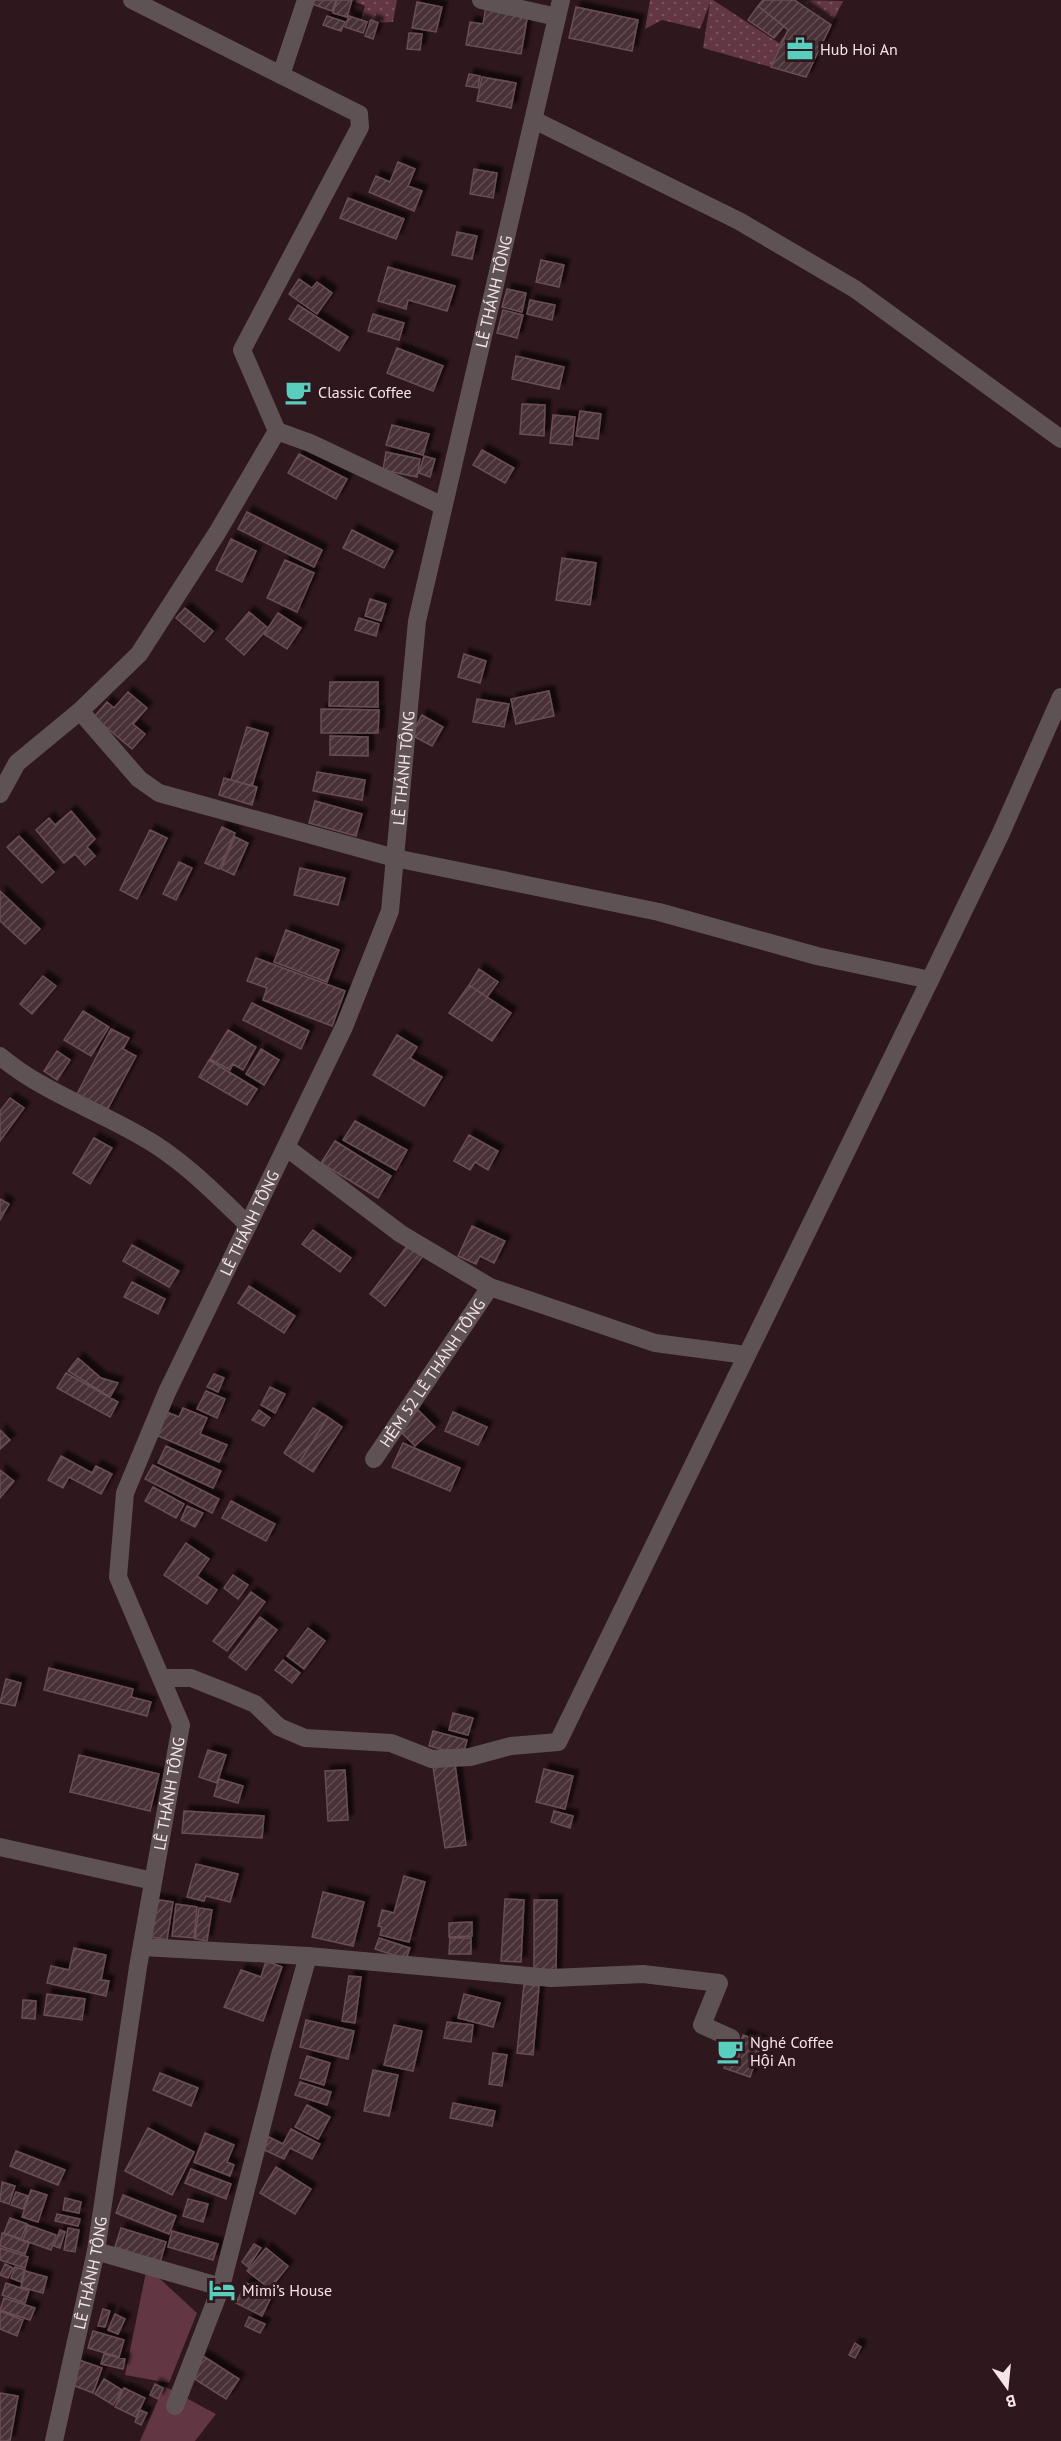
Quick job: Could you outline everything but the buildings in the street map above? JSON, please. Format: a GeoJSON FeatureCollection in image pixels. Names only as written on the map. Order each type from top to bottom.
{"type":"FeatureCollection","features":[{"type":"Feature","properties":{"kind":"street"},"geometry":{"type":"LineString","coordinates":[[132,0],[359,114],[360,127],[242,350],[277,431],[310,443],[443,506]]}},
{"type":"Feature","properties":{"kind":"street"},"geometry":{"type":"LineString","coordinates":[[281,75],[306,0]]}},
{"type":"Feature","properties":{"kind":"street"},"geometry":{"type":"LineString","coordinates":[[480,0],[559,8]]}},
{"type":"Feature","properties":{"kind":"street","name":"LÊ THÁNH TÔNG"},"geometry":{"type":"LineString","coordinates":[[54,2441],[96,2251],[142,1947],[181,1725],[118,1577],[125,1493],[167,1392],[344,1027],[390,911],[417,621],[559,8]]}},
{"type":"Feature","properties":{"kind":"street"},"geometry":{"type":"LineString","coordinates":[[534,120],[739,221],[855,289],[1061,440]]}},
{"type":"Feature","properties":{"kind":"street"},"geometry":{"type":"LineString","coordinates":[[0,794],[17,763],[80,711],[139,654],[217,533],[277,431]]}},
{"type":"Feature","properties":{"kind":"street"},"geometry":{"type":"LineString","coordinates":[[161,1678],[191,1678],[229,1693],[255,1704],[279,1727],[305,1738],[391,1743],[432,1759],[470,1757],[512,1746],[558,1742],[1001,833],[1061,697]]}},
{"type":"Feature","properties":{"kind":"street"},"geometry":{"type":"LineString","coordinates":[[80,711],[140,778],[159,793],[395,858],[659,912],[817,956],[930,980]]}},
{"type":"Feature","properties":{"kind":"street"},"geometry":{"type":"LineString","coordinates":[[0,1056],[22,1073],[142,1136],[205,1183],[248,1226]]}},
{"type":"Feature","properties":{"kind":"street"},"geometry":{"type":"LineString","coordinates":[[287,1148],[402,1234],[490,1287],[656,1343],[746,1355]]}},
{"type":"Feature","properties":{"kind":"street","name":"HẺM 52 LÊ THÁNH TÔNG"},"geometry":{"type":"LineString","coordinates":[[374,1459],[490,1287]]}},
{"type":"Feature","properties":{"kind":"street"},"geometry":{"type":"LineString","coordinates":[[0,1847],[153,1881]]}},
{"type":"Feature","properties":{"kind":"street"},"geometry":{"type":"LineString","coordinates":[[142,1947],[308,1956],[551,1978],[643,1974],[719,1983],[702,2025],[731,2038],[731,2054]]}},
{"type":"Feature","properties":{"kind":"street"},"geometry":{"type":"LineString","coordinates":[[175,2406],[221,2288],[280,2055],[308,1956]]}},
{"type":"Feature","properties":{"kind":"street"},"geometry":{"type":"LineString","coordinates":[[96,2251],[221,2288]]}},
{"type":"Feature","properties":{"kind":"shaded area"},"geometry":{"type":"Polygon","coordinates":[[[351,0],[397,0],[393,22],[359,24],[365,6],[351,0]]]}},
{"type":"Feature","properties":{"kind":"shaded area"},"geometry":{"type":"Polygon","coordinates":[[[650,0],[713,0],[779,43],[802,12],[791,0],[843,1],[806,77],[703,48],[710,3],[700,29],[662,20],[645,29],[650,0]]]}},
{"type":"Feature","properties":{"kind":"shaded area"},"geometry":{"type":"Polygon","coordinates":[[[147,2267],[197,2313],[169,2383],[125,2375],[147,2267]]]}},
{"type":"Feature","properties":{"kind":"shaded area"},"geometry":{"type":"Polygon","coordinates":[[[164,2386],[216,2414],[195,2441],[140,2441],[164,2386]]]}},
{"type":"Feature","properties":{"kind":"place","name":"Hub Hoi An"},"geometry":{"type":"Point","coordinates":[800,49]}},
{"type":"Feature","properties":{"kind":"place","name":"Classic Coffee"},"geometry":{"type":"Point","coordinates":[298,392]}},
{"type":"Feature","properties":{"kind":"place","name":"Nghé Coffee Hội An"},"geometry":{"type":"Point","coordinates":[730,2051]}},
{"type":"Feature","properties":{"kind":"place","name":"Mimi’s House"},"geometry":{"type":"Point","coordinates":[222,2290]}}]}
